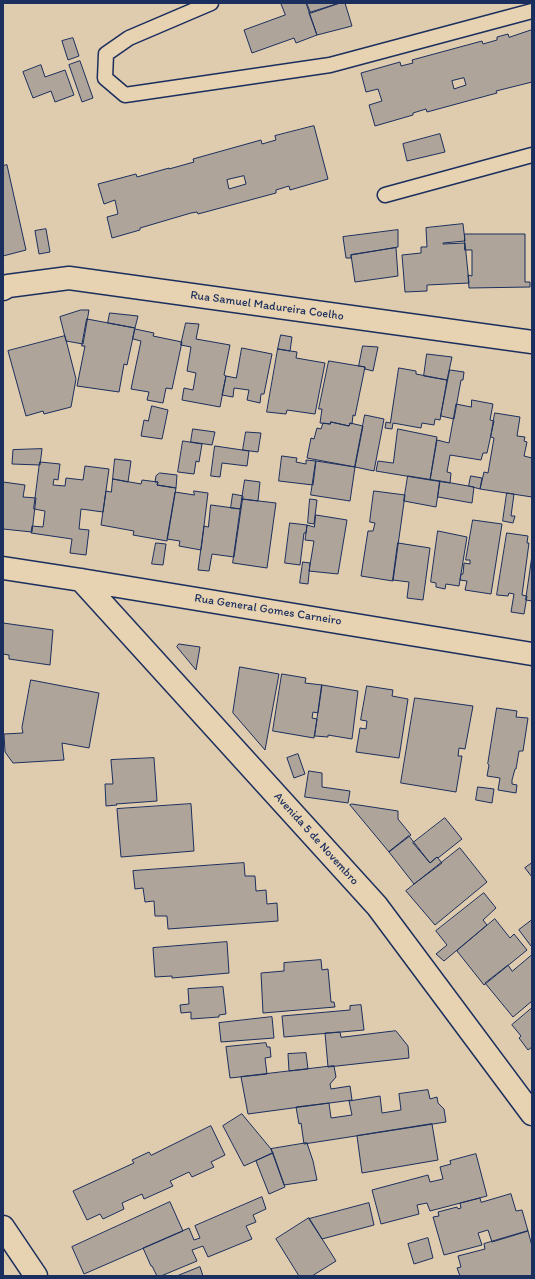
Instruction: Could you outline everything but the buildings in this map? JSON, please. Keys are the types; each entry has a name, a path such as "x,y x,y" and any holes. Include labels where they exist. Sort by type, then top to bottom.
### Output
{"street":[{"name":"Rua Samuel Madureira Coelho","path":"3,288 8,286 69,278 532,342"},
{"name":"Rua General Gomes Carneiro","path":"3,568 532,654"},
{"name":"Avenida 5 de Novembro","path":"81,580 377,906 532,1114"},
{"path":"3,1227 36,1276"}],"lane":[{"path":"211,3 129,38 106,54 105,78 125,95 330,65 532,11"},
{"path":"385,194 532,156"}]}
